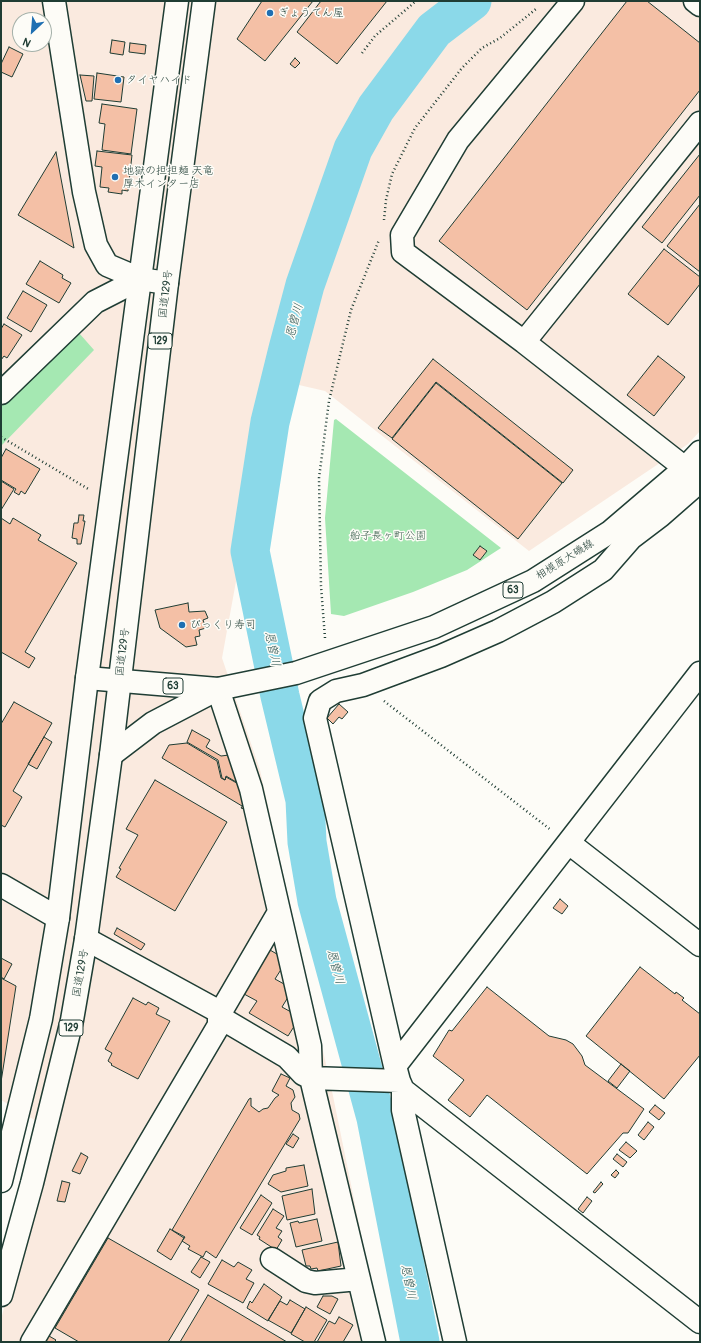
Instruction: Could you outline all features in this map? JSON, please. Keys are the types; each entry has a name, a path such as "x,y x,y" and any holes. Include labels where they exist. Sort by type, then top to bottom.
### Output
{"main road":[{"path":"54,1 84,192 96,245 107,265 140,279 167,283"},
{"name":"129","path":"1,1181 41,1018 58,918 87,678 177,1"},
{"name":"国道129号","path":"1,1295 32,1183 72,1020 86,939 111,755 167,283 204,1"},
{"path":"455,1342 315,718 320,701 336,691 363,685 441,656 498,632 552,602 603,570 631,538 695,474 524,342 403,252 402,235 458,140 573,1"},
{"path":"695,1 700,5"},
{"path":"524,342 700,123"},
{"path":"1,393 95,302 140,279"},
{"name":"相模原大磯線","path":"222,689 296,673 434,627 533,580 610,532 695,474 700,452"},
{"path":"397,1079 569,843 571,837 700,673"},
{"name":"63","path":"87,678 119,682 222,689"},
{"path":"111,755 153,723 222,689 251,789 310,1046 315,1078 374,1342"},
{"path":"569,843 700,945"},
{"path":"1,885 58,918"},
{"path":"32,1342 219,1025 219,1015 279,912"},
{"path":"86,939 216,1010 226,1021 287,1057 303,1074 315,1078 397,1079 700,1322"},
{"path":"272,1259 306,1280 315,1283 359,1279"}],"path":[{"path":"362,53 375,36 416,1"},
{"path":"384,222 386,200 392,174 415,128 462,68 482,48 500,38 540,6"},
{"path":"325,638 321,586 319,478 329,401 351,310 380,237"},
{"path":"1,437 111,502"},
{"path":"363,685 569,843"}],"shaded area":[{"path":"1,1 700,1 700,431 688,444 529,551 325,391 273,379 222,658 260,770 332,1091 383,1342 1,1342 1,1319 53,1131 1,1100"}],"green space":[{"path":"79,333 94,350 1,446 1,402"},
{"name":"船子長ヶ町公園","path":"336,419 501,548 467,570 413,592 344,616 331,614 325,518 334,420"}],"building":[{"path":"262,1 313,1 265,61 237,39"},
{"path":"321,1 387,1 337,64 297,32"},
{"path":"627,1 647,1 700,43 700,90 527,310 439,241"},
{"path":"112,40 125,42 123,55 110,53"},
{"path":"130,43 146,45 145,54 129,52"},
{"path":"9,47 12,48 12,52 19,52 23,54 12,77 1,72 1,64"},
{"path":"295,58 300,63 295,68 290,64"},
{"path":"97,73 124,77 121,102 94,99"},
{"path":"80,75 94,76 92,101 86,101"},
{"path":"102,104 137,109 131,154 102,150 105,124 99,123"},
{"name":"地獄の担担麺 天竜 厚木インター店","path":"97,151 132,155 128,191 122,190 122,194 108,192 109,188 100,187 102,167 95,166"},
{"path":"56,152 74,248 18,215"},
{"path":"700,154 700,195 662,243 642,227"},
{"path":"700,204 700,272 667,246"},
{"path":"664,249 700,277 700,284 668,325 628,294"},
{"path":"40,261 63,275 62,278 71,283 59,303 26,284"},
{"path":"23,291 47,305 31,332 7,318"},
{"path":"4,324 22,335 7,358 4,356 1,360 1,329"},
{"path":"658,356 685,377 654,416 627,395"},
{"path":"433,359 573,470 563,483 436,382 392,438 378,428"},
{"path":"436,383 562,483 518,539 392,439"},
{"path":"6,449 40,469 25,494 21,491 19,495 14,492 16,489 1,480 1,458"},
{"path":"1,481 14,489 1,510"},
{"path":"79,515 84,515 83,521 85,521 81,544 77,544 77,539 72,538 74,523 78,523"},
{"path":"1,518 10,524 13,518 41,535 38,540 77,563 25,652 35,658 29,668 1,652"},
{"path":"480,546 487,551 480,560 473,555"},
{"path":"188,603 189,612 205,611 208,618 203,620 206,628 199,630 200,636 195,637 197,645 186,647 160,628 155,610"},
{"path":"14,702 52,723 13,791 22,797 5,827 1,825 1,724"},
{"path":"339,704 348,712 342,719 339,717 333,724 327,718"},
{"path":"192,730 210,740 206,747 221,756 237,754 254,812 241,808 246,801 243,786 226,776 225,780 222,778 218,760 187,742"},
{"path":"44,737 52,742 37,769 28,764"},
{"path":"187,743 217,761 221,778 225,780 226,777 242,786 245,801 242,806 162,758 169,745"},
{"path":"155,780 227,822 175,911 116,877 121,869 119,868 138,835 126,829"},
{"path":"560,899 568,906 562,914 553,908"},
{"path":"117,928 145,944 141,950 114,934"},
{"path":"270,950 287,960 275,979 293,989 282,1007 300,1017 288,1036 249,1013 257,1001 244,994"},
{"path":"1,958 12,964 4,979 1,977"},
{"path":"640,967 675,994 676,992 684,998 682,1000 700,1014 700,1055 664,1099 586,1036"},
{"path":"1,978 16,986 1,1082"},
{"path":"487,987 549,1036 566,1040 573,1044 582,1056 585,1065 644,1109 628,1133 623,1133 587,1174 487,1095 470,1117 448,1100 464,1080 433,1056 449,1030 452,1031"},
{"path":"133,998 146,1005 148,1002 159,1008 156,1014 170,1021 138,1079 111,1065 112,1064 108,1061 112,1053 105,1049"},
{"path":"621,1064 630,1071 617,1088 608,1081"},
{"path":"281,1074 290,1078 286,1086 293,1090 295,1097 291,1103 292,1110 299,1114 300,1119 216,1258 206,1251 203,1257 188,1249 190,1246 182,1241 185,1237 172,1230 249,1099 251,1098 251,1106 259,1112 268,1108 279,1095 272,1091"},
{"path":"655,1105 665,1113 659,1120 649,1112"},
{"path":"648,1122 654,1127 644,1140 638,1135"},
{"path":"293,1134 299,1138 293,1148 286,1144"},
{"path":"626,1142 637,1151 630,1158 619,1150"},
{"path":"81,1153 88,1157 80,1174 72,1171"},
{"path":"617,1154 627,1162 623,1167 613,1159"},
{"path":"304,1165 308,1186 281,1192 268,1184 273,1175 286,1171 286,1168"},
{"path":"616,1170 619,1173 615,1178 611,1175"},
{"path":"62,1181 70,1183 65,1202 57,1201"},
{"path":"601,1182 603,1184 595,1193 593,1192"},
{"path":"312,1189 315,1214 287,1220 282,1196"},
{"path":"261,1195 272,1203 252,1235 240,1228"},
{"path":"587,1197 592,1201 583,1213 578,1209"},
{"path":"273,1209 284,1216 276,1228 282,1231 278,1237 282,1240 276,1250 259,1239 260,1237 257,1235"},
{"path":"317,1219 322,1241 296,1247 290,1223 298,1221 299,1223"},
{"path":"170,1229 184,1238 171,1260 157,1251"},
{"path":"108,1238 199,1290 168,1342 79,1342 55,1328"},
{"path":"338,1242 341,1266 318,1271 317,1268 311,1269 310,1266 306,1266 302,1250"},
{"path":"201,1257 210,1262 200,1278 191,1272"},
{"path":"222,1260 234,1267 238,1262 252,1270 246,1279 254,1283 243,1303 208,1284"},
{"path":"264,1284 282,1297 268,1321 247,1308 250,1301 252,1303"},
{"path":"208,1295 287,1342 180,1342"},
{"path":"323,1296 332,1296 338,1299 330,1314 317,1307"},
{"path":"290,1300 305,1309 291,1333 268,1320 280,1301 287,1305"},
{"path":"306,1307 327,1320 314,1342 305,1342 291,1334"},
{"path":"339,1317 353,1325 343,1342 317,1342 329,1321 335,1324"},
{"path":"49,1336 56,1340 54,1342 45,1342"}],"waterway":[{"name":"恩曽川","path":"420,1342 376,1118 317,901 307,842 305,800 280,696 250,551 270,422 288,349 305,285 353,149 376,108 434,30 472,1"}],"place":[{"name":"ぎょうてん屋","path":"270,13"},
{"name":"タイヤハイド","path":"118,80"},
{"name":"地獄の担担麺 天竜 厚木インター店","path":"115,177"},
{"name":"びっくり寿司","path":"182,625"}]}
